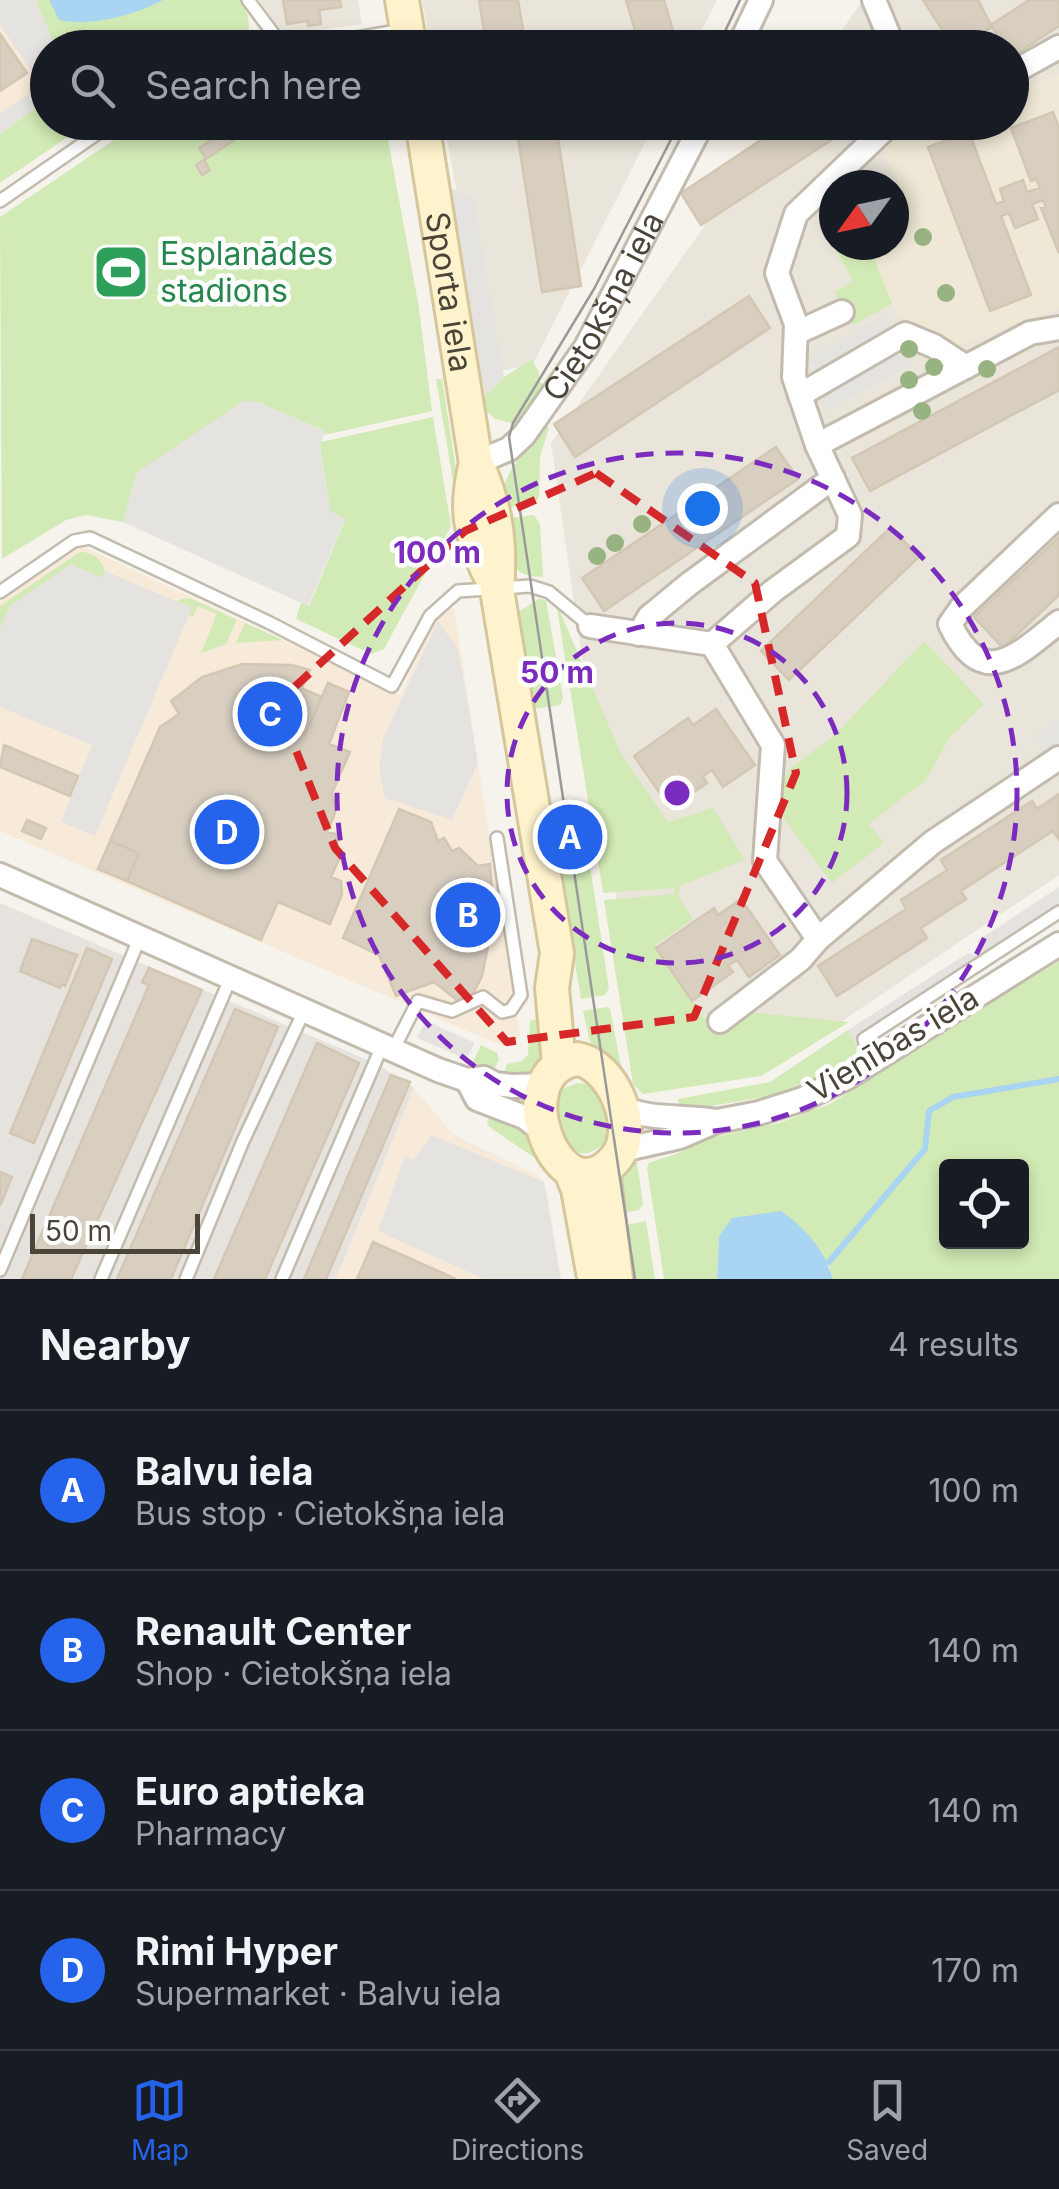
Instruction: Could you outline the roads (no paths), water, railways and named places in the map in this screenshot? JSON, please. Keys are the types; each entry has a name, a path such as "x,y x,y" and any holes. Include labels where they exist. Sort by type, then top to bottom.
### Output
{"street":[{"path":"747,30 761,0"},
{"path":"874,0 886,30"},
{"path":"1029,64 1059,48"},
{"name":"Sporta iela","path":"425,140 476,462"},
{"name":"Cietokšņa iela","path":"476,462 496,457 524,435 586,347 693,140"},
{"path":"590,626 712,644 772,591 848,536 850,515 817,445 794,377 796,333 777,273 796,214 873,140"},
{"path":"796,333 842,312"},
{"path":"817,445 1030,333 1059,328"},
{"path":"800,394 905,334 934,346 966,368"},
{"path":"476,462 468,494 471,519 479,552 497,590 556,952 552,988 564,1070 540,1107 544,1131 554,1154 599,1165"},
{"path":"639,634 649,617 689,584 833,478"},
{"path":"1059,515 962,607 950,624 960,647 981,662 1011,661 1059,622"},
{"path":"712,644 773,745 764,860 818,938"},
{"path":"720,1021 801,959 818,938 933,842 1059,758"},
{"path":"0,875 387,1049 468,1080 484,1078 512,1086 564,1070 606,1077 620,1106 582,1208 594,1279"},
{"name":"Vienības iela","path":"599,1165 717,1121 759,1114 803,1099 870,1062 1059,944"},
{"path":"468,1080 477,1099 524,1117 544,1131"},
{"name":"Vienības iela","path":"620,1106 638,1114 717,1121"},
{"path":"599,1165 616,1279"}],"lane":[{"path":"248,0 270,30"},
{"path":"0,201 88,140"},
{"path":"0,592 74,541 90,538 392,686 430,616 458,591 530,586 549,592 590,626"},
{"path":"282,1279 387,1049 418,1000 452,1011 483,997 502,1012 511,1010 522,995 497,838"},
{"path":"870,1062 864,1040 1059,912"},
{"path":"0,1270 6,1238 140,936"},
{"path":"979,964 992,986"},
{"path":"101,1279 232,977"},
{"path":"186,1279 243,1142 305,1009"}],"water":[{"path":"49,0 163,0 126,15 72,22 59,20"},
{"path":"781,1211 813,1240 833,1279 717,1279 719,1236 732,1218"}],"waterway":[{"path":"829,1262 925,1149 929,1111 953,1097 1059,1079"}],"tram line":[{"path":"726,30 740,0"},
{"path":"635,1279 509,437 513,423 594,289 671,140"}],"place":[{"name":"Esplanādes stadions","path":"121,272"},
{"name":"Euro aptieka","path":"270,714"},
{"name":"Rimi Hyper","path":"227,832"},
{"name":"Balvu iela","path":"570,837"},
{"name":"Renault Center","path":"468,915"}]}
